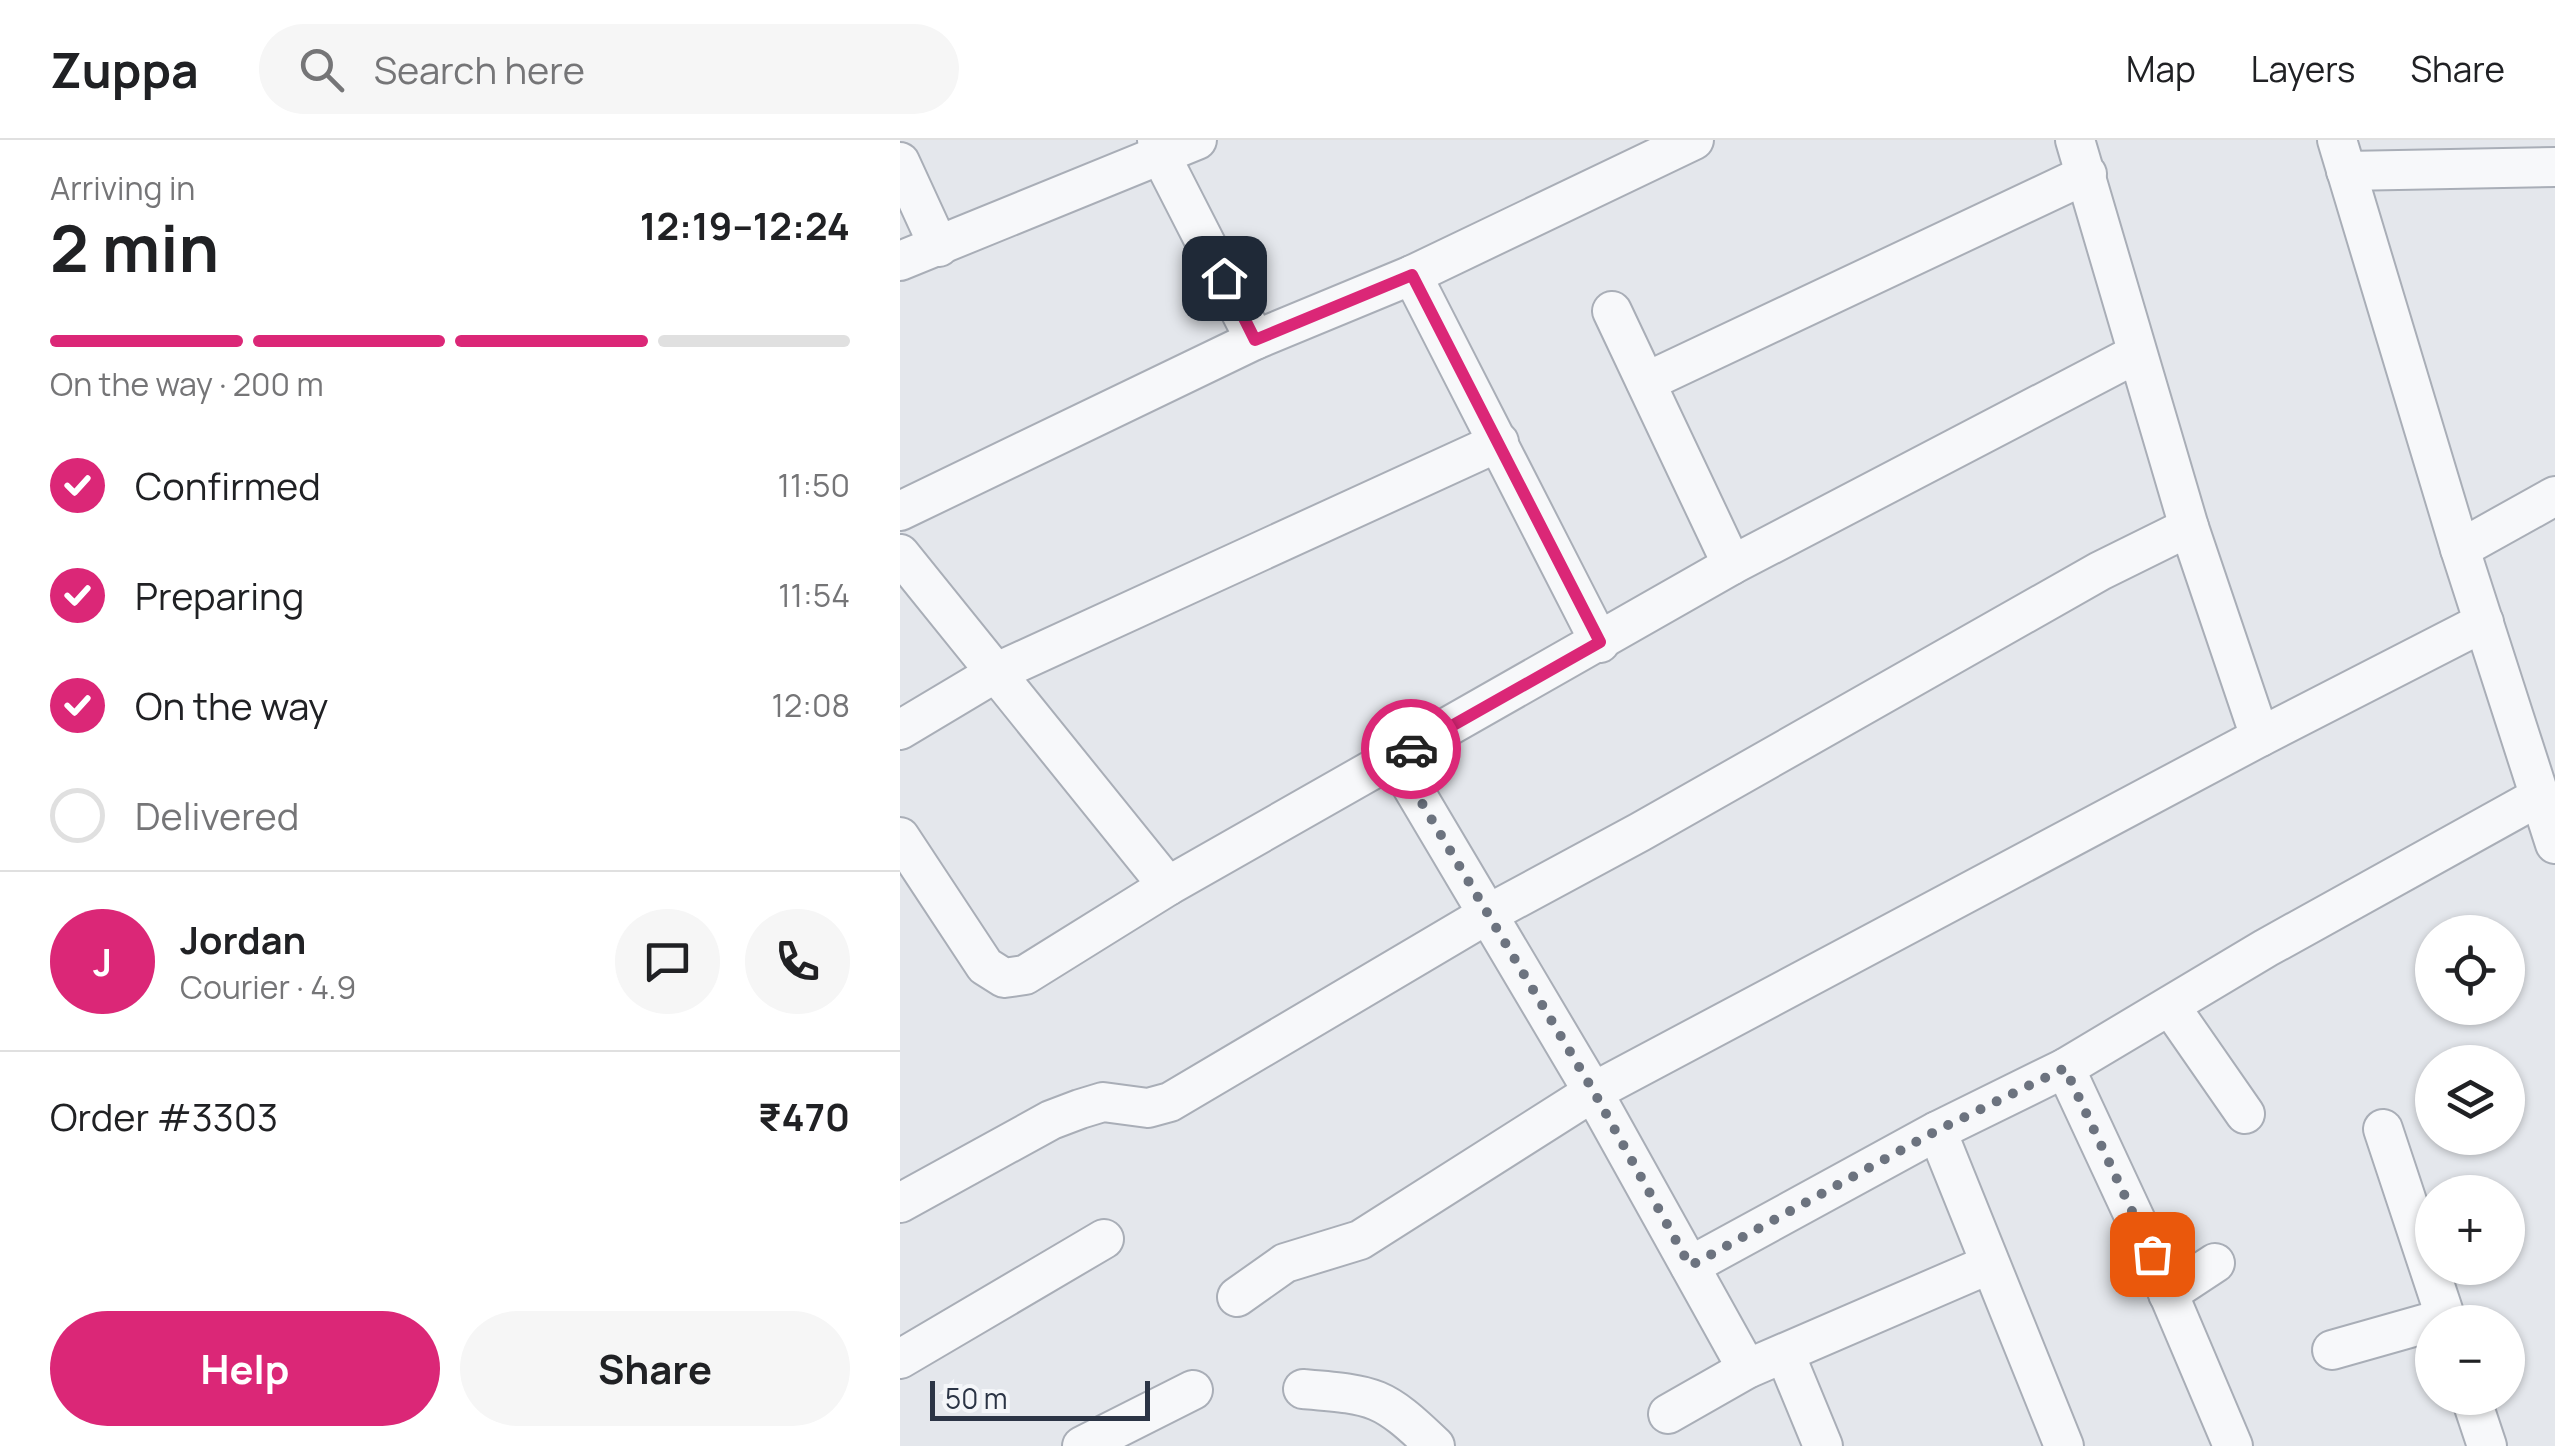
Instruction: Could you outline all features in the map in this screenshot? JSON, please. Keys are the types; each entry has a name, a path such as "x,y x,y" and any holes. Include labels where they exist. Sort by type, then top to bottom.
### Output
{"street":[{"path":"900,261 1159,148 1197,140"},
{"path":"900,511 1255,340 1412,275 1694,140"},
{"path":"1159,148 1255,340"},
{"path":"2555,168 2342,156 2460,549 2555,844"},
{"path":"1646,382 2081,157 2189,528 2260,736"},
{"path":"900,162 938,247"},
{"path":"1412,275 1600,642"},
{"path":"1612,311 1732,565"},
{"path":"900,836 985,966 1004,978 1025,975 1168,886 1732,565 2136,354"},
{"path":"900,730 997,672 1499,442"},
{"path":"2460,549 2555,496"},
{"path":"901,1201 1080,1108 1103,1102 1148,1108 1170,1102 1488,914 2100,571 2189,528"},
{"path":"900,554 1168,886"},
{"path":"1237,1297 1285,1263 1360,1240 1594,1092 2260,736 2484,622"},
{"path":"1395,758 1594,1092 1747,1368"},
{"path":"1690,1266 1936,1131 2065,1068 2266,948 2540,796"},
{"path":"2170,1006 2245,1114"},
{"path":"2065,1068 2233,1446"},
{"path":"2382,1129 2441,1305"},
{"path":"1936,1131 2064,1446"},
{"path":"900,1359 1104,1238"},
{"path":"2168,1294 2216,1263"},
{"path":"1668,1414 1747,1368 1990,1264"},
{"path":"2332,1350 2415,1328"},
{"path":"1785,1354 1823,1446"},
{"path":"1303,1388 1377,1399 1397,1409 1436,1446"},
{"path":"1082,1446 1193,1390"},
{"path":"2476,1415 2486,1446"}],"way so far":[{"path":"1411,749 1395,758 1594,1092 1690,1266 1936,1131 2065,1068 2152,1254"}],"route":[{"path":"1224,278 1255,340 1412,275 1600,642 1411,749"}]}
